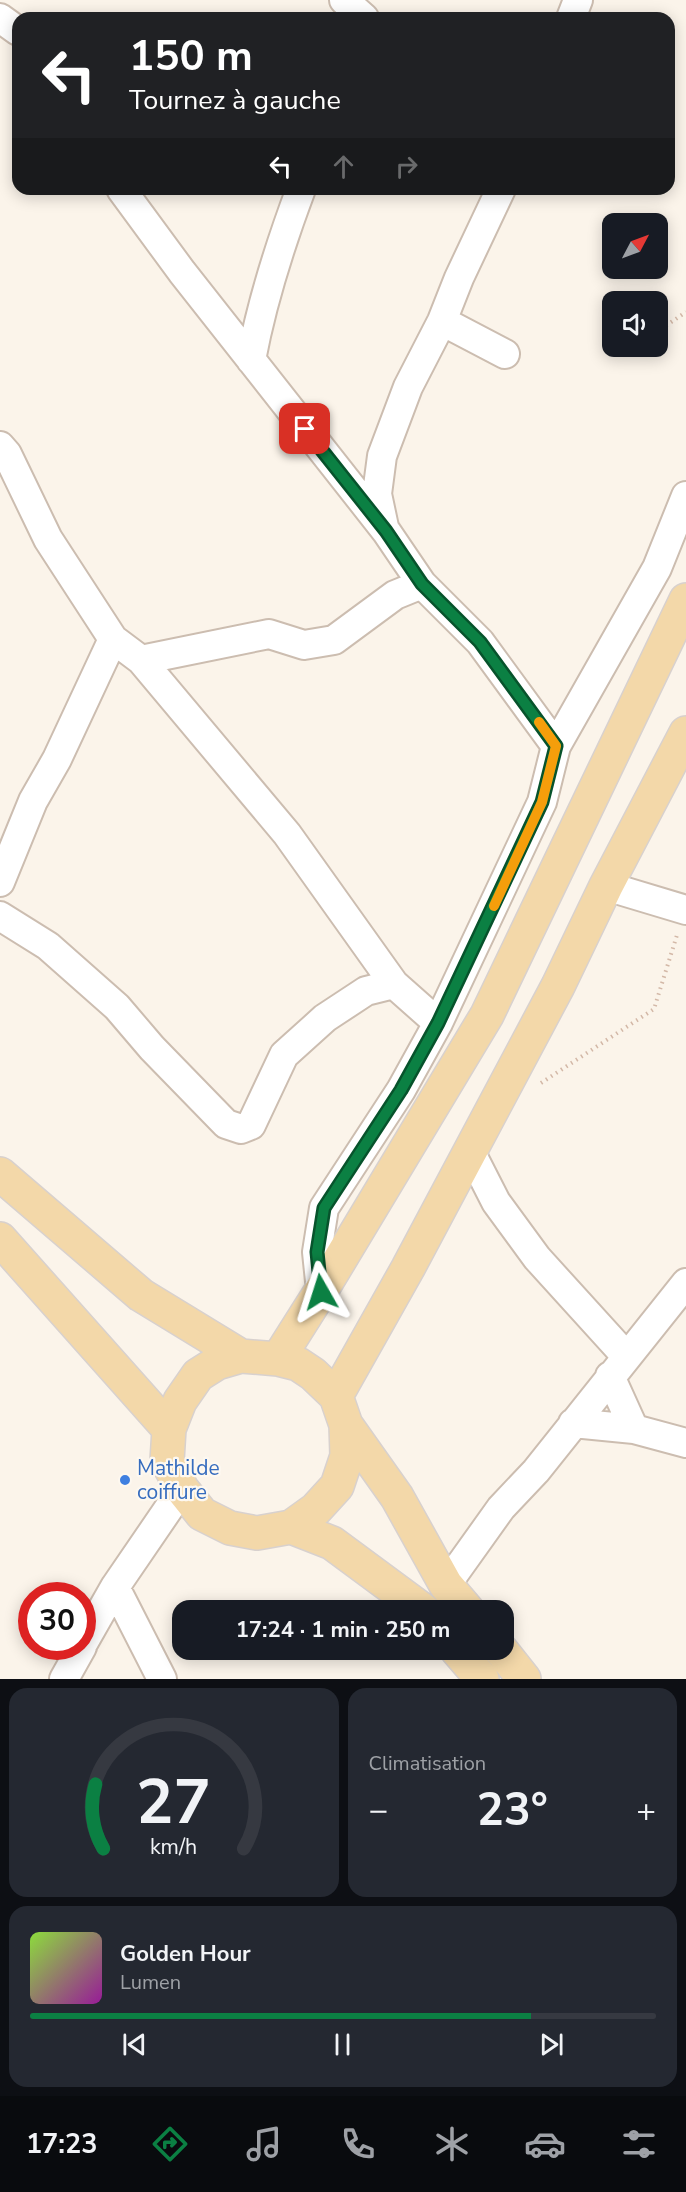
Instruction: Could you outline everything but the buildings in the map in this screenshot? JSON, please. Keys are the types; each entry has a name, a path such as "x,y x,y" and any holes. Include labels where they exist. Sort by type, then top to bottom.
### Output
{"main road":[{"path":"278,1359 321,1292 487,1015 686,600"},
{"path":"459,1600 446,1585 397,1497 341,1411 313,1374 298,1364 278,1359 241,1356 216,1363 198,1375 180,1401 169,1429 167,1461 182,1489 202,1514 230,1528 257,1533 291,1527 316,1509 337,1486 347,1456 341,1411 470,1151 558,986 606,886 686,733"},
{"path":"0,1174 141,1295 241,1356"},
{"path":"0,1239 169,1429"},
{"path":"291,1527 332,1543 409,1600"},
{"path":"466,1660 482,1679"},
{"path":"509,1660 524,1679"}],"street":[{"path":"344,0 358,12"},
{"path":"125,195 182,272 386,531 422,584 480,642 556,746"},
{"path":"251,360 258,324 280,244 299,195"},
{"path":"386,531 377,494 382,456 408,387 442,321 463,268 498,195"},
{"path":"442,321 505,354"},
{"path":"0,446 7,454 48,539 113,639 141,660 287,834 394,984 438,1023"},
{"path":"321,1292 317,1252 324,1208 401,1090 438,1023 542,802 556,746 657,568 686,496"},
{"path":"141,660 269,634 304,645 334,640 395,595 422,584"},
{"path":"0,882 33,801 57,759 113,639"},
{"path":"606,886 686,910"},
{"path":"0,916 48,946 117,1007 152,1048 226,1124 241,1129 251,1125 284,1055 325,1018 366,991 394,984"},
{"path":"470,1151 496,1202 618,1366 634,1429"},
{"path":"446,1585 501,1508 536,1471 686,1283"},
{"path":"573,1423 634,1429 686,1443"},
{"path":"96,1621 115,1587 182,1489"},
{"path":"115,1587 162,1679"},
{"path":"64,1679 74,1660"}],"path":[{"path":"668,324 686,312"},
{"path":"537,1086 654,1008 686,910"}],"slow traffic":[{"path":"494,906 542,802 556,746 539,722"}],"place":[{"name":"Mathilde coiffure","path":"125,1480"}],"route":[{"path":"305,429 386,531 422,584 480,642 556,746 542,802 438,1023 401,1090 324,1208 317,1252 321,1292"}]}
